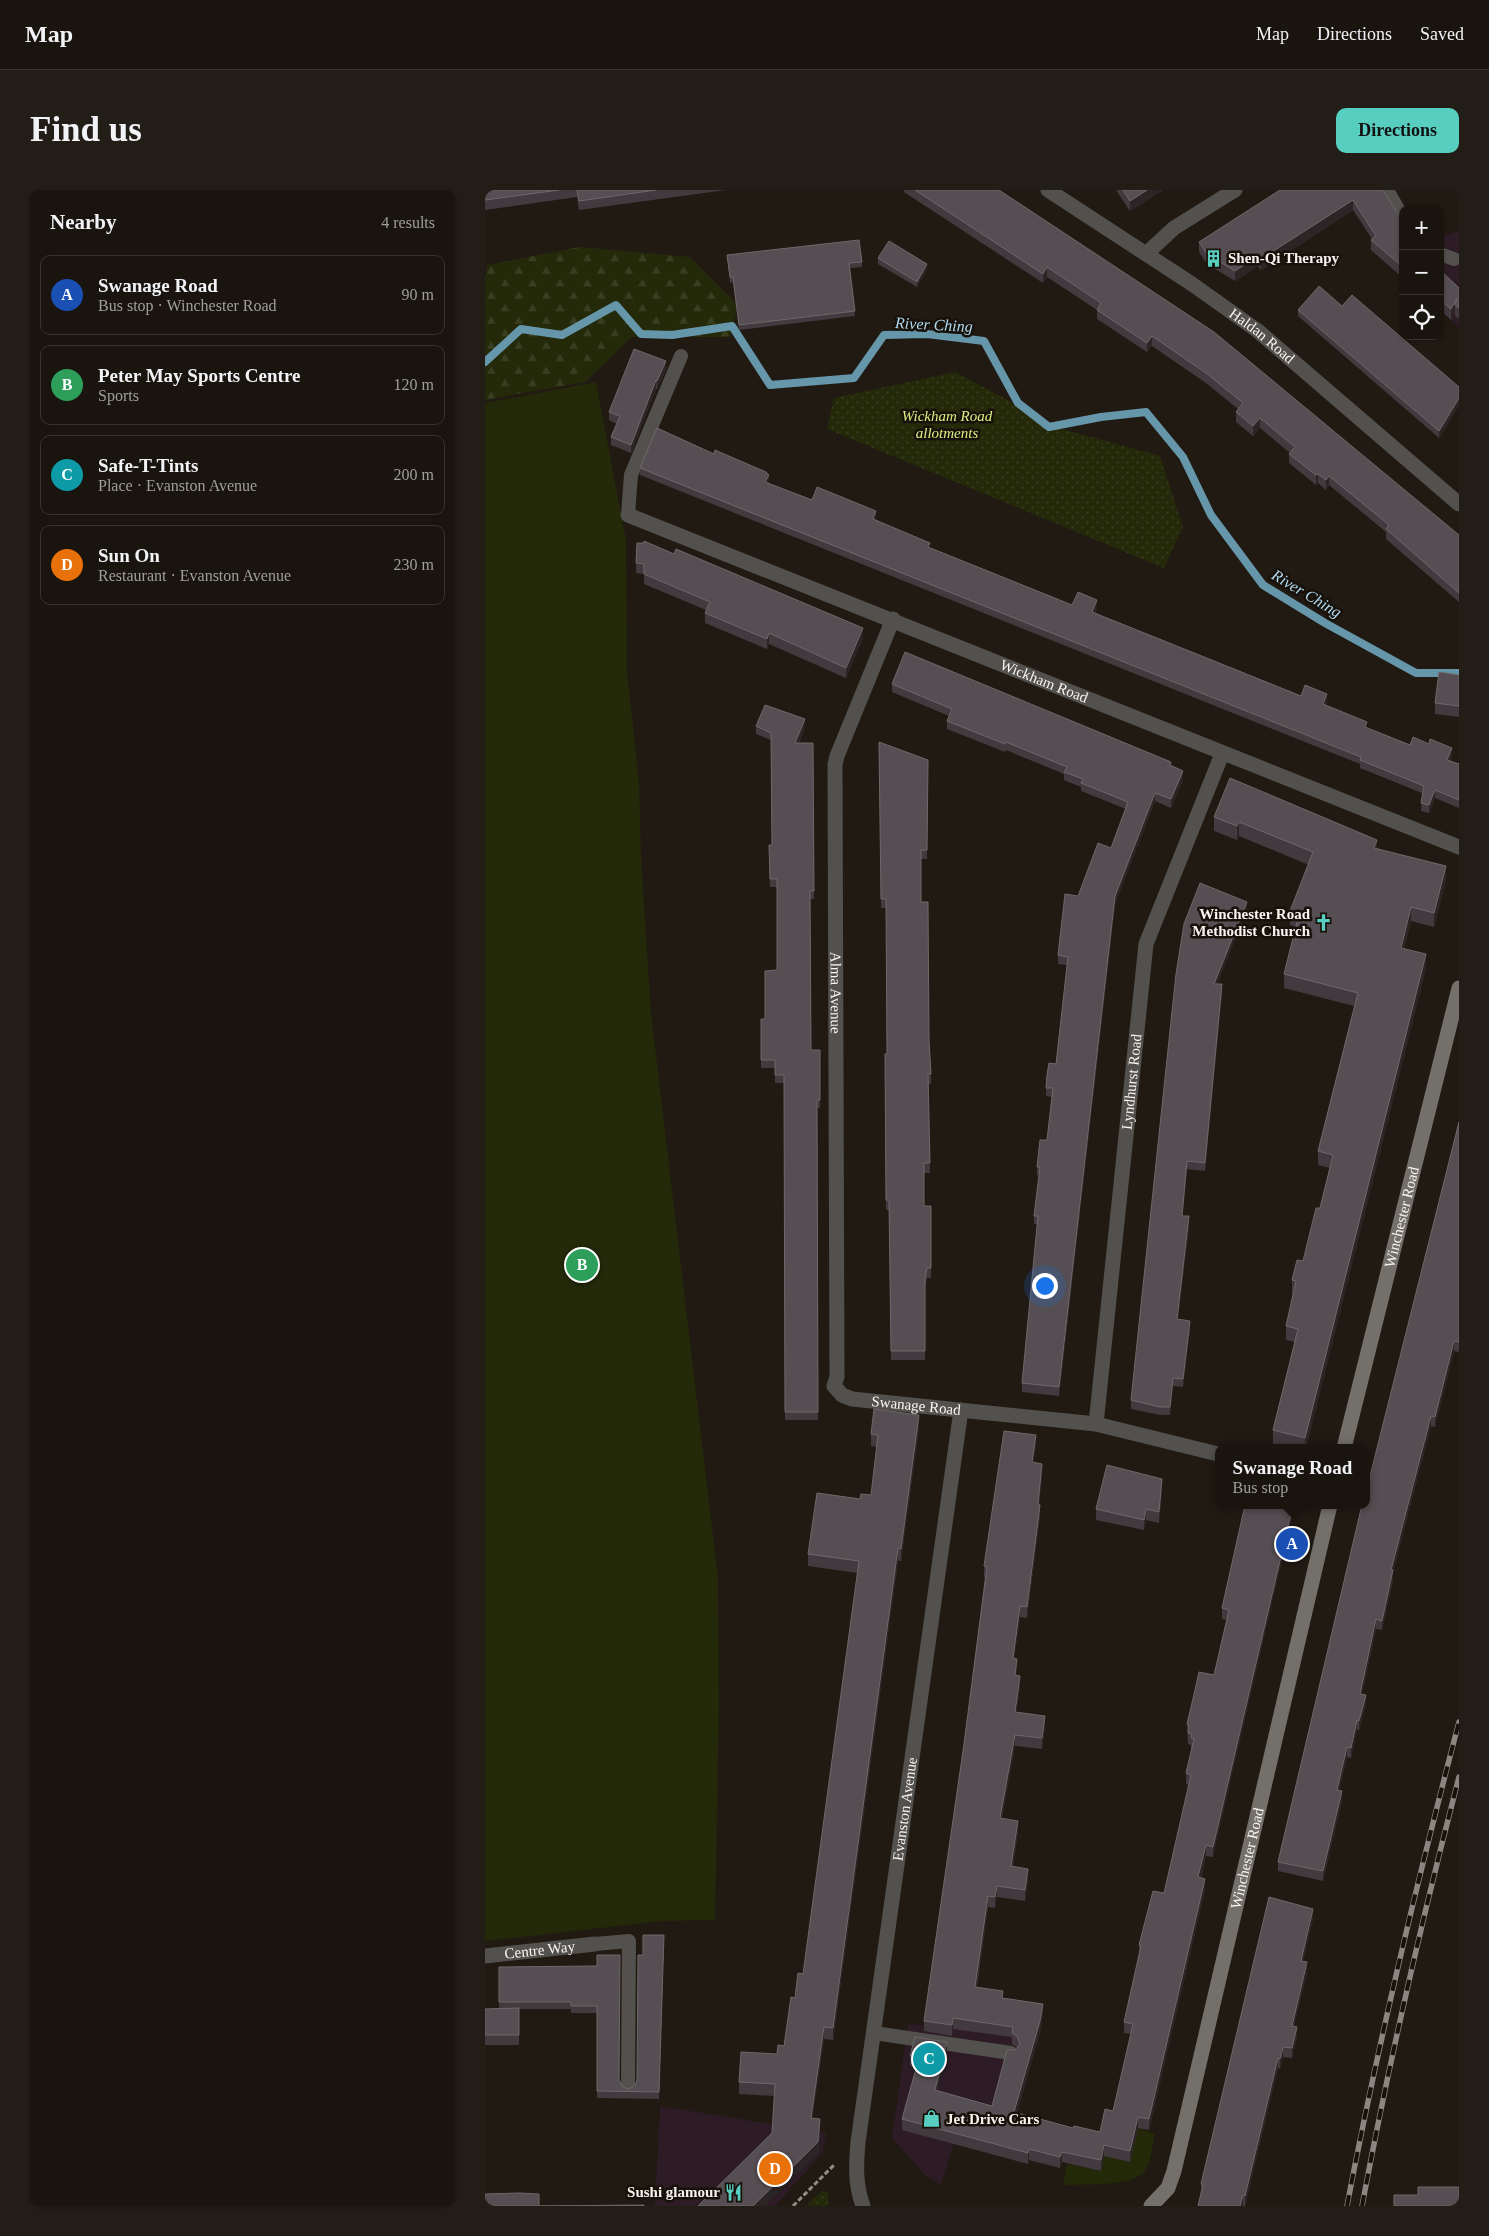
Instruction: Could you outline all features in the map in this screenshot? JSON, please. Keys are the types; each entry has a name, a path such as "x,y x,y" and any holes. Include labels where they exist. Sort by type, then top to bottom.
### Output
{"main road":[{"name":"Winchester Road","path":"1345,1444 1459,988"},
{"name":"Winchester Road","path":"1151,2206 1168,2188 1174,2171 1329,1509"}],"street":[{"name":"Haldan Road","path":"1048,190 1258,331 1459,504"},
{"path":"1146,254 1174,228 1235,190"},
{"name":"Wickham Road","path":"628,515 893,619 1222,754 1459,848"},
{"name":"Alma Avenue","path":"837,1377 835,765 893,619"},
{"name":"Lyndhurst Road","path":"1096,1424 1146,944 1222,754"},
{"name":"Swanage Road","path":"837,1377 834,1386 843,1395 853,1399 1096,1424 1215,1453"},
{"name":"Evanston Avenue","path":"863,2206 855,2170 858,2142 961,1410"},
{"name":"Centre Way","path":"485,1956 595,1944"}],"lane":[{"path":"1387,190 1399,211"},
{"path":"1444,255 1454,259"},
{"path":"628,515 631,475 681,356"},
{"path":"595,1944 629,1941 628,2088"},
{"path":"874,2034 1011,2053"}],"path":[{"path":"793,2206 858,2142"}],"shaded area":[{"path":"1459,231 1459,327 1444,314 1444,236"},
{"path":"908,2024 1039,2038 1014,2111 967,2098 941,2185 924,2174 892,2138"},
{"path":"660,2106 826,2133 823,2152 775,2206 655,2206"}],"green space":[{"path":"579,247 690,257 738,305 730,337 632,337 585,382 485,400 485,279 487,265"},
{"name":"Wickham Road allotments","path":"955,372 1062,429 1160,456 1183,527 1164,568 827,429 834,398"},
{"path":"596,382 626,540 627,671 639,782 641,857 651,1013 718,1578 719,1707 715,1920 662,1921 485,1941 485,403"},
{"path":"1138,2128 1155,2134 1148,2164 1144,2172 1138,2177 1118,2182 1063,2185 1067,2164 1101,2171 1104,2156 1130,2162"},
{"path":"824,2190 828,2194 828,2206 808,2206 808,2203"}],"building":[{"path":"485,190 559,190 485,200"},
{"path":"577,190 656,190 579,201"},
{"path":"915,190 999,190 1214,332 1459,535 1459,593 1386,529 1389,525 1329,476 1326,480 1318,474 1316,475 1289,454 1295,447 1260,418 1253,426 1236,412 1243,403 1206,373 1152,336 1147,343 1097,310 1101,303 1047,267 1043,274"},
{"path":"1123,190 1147,190 1130,201"},
{"path":"1280,190 1383,190 1399,216 1399,264 1371,240 1376,236 1353,200 1261,259 1258,256 1235,271 1207,254 1199,242"},
{"path":"859,240 862,262 849,263 855,311 739,325 733,277 730,277 727,255"},
{"path":"889,241 927,264 917,282 878,258"},
{"path":"1444,274 1459,288 1459,308 1455,305 1457,298 1451,309 1444,303"},
{"path":"1319,286 1342,306 1352,295 1399,335 1399,340 1404,340 1459,387 1459,398 1439,431 1298,310"},
{"path":"634,349 666,361 656,380 631,445 611,437 620,416 609,412"},
{"path":"657,428 714,454 715,450 766,472 769,475 765,482 812,500 817,487 876,511 873,519 930,543 928,547 1072,605 1078,592 1097,600 1092,612 1301,696 1305,685 1327,694 1323,704 1367,722 1365,727 1410,745 1413,737 1429,744 1430,739 1452,748 1447,760 1459,764 1459,800 1435,790 1429,805 1421,803 1424,786 1360,760 1361,757 640,468"},
{"path":"644,541 674,554 676,549 863,628 846,668 769,633 767,639 705,613 710,602 644,574 644,564 636,563 637,543 644,543"},
{"path":"905,652 1171,762 1170,765 1183,771 1171,799 1155,793 1115,896 1059,1387 1022,1383 1038,1216 1034,1216 1040,1167 1037,1167 1040,1140 1047,1140 1053,1088 1046,1088 1047,1075 1049,1063 1056,1064 1068,957 1058,955 1065,894 1078,896 1098,843 1111,848 1128,802 1081,783 1083,779 1064,772 1067,767 1006,742 1005,744 947,721 952,709 892,684"},
{"path":"1439,672 1459,675 1459,706 1435,703"},
{"path":"765,705 805,719 795,743 813,743 814,891 810,891 811,1050 820,1050 820,1100 817,1100 818,1412 785,1412 784,1075 775,1075 775,1060 761,1060 761,1019 765,1019 765,971 777,970 777,879 770,879 769,845 772,845 771,733 756,726"},
{"path":"879,742 928,760 927,850 921,850 921,902 928,902 931,1074 928,1074 930,1163 924,1163 924,1206 931,1206 931,1268 927,1268 925,1278 925,1351 891,1351 889,1200 886,1200 886,899 881,899"},
{"path":"1230,778 1377,840 1374,848 1446,866 1434,913 1411,907 1401,948 1426,954 1305,1438 1273,1430 1298,1329 1286,1326 1296,1281 1292,1280 1297,1260 1303,1261 1316,1208 1320,1208 1333,1155 1318,1151 1358,993 1284,974 1299,914 1290,911 1313,852 1239,822 1237,826 1214,817"},
{"path":"1200,883 1247,902 1214,984 1222,984 1205,1163 1187,1161 1182,1216 1189,1216 1177,1319 1190,1321 1183,1379 1173,1378 1170,1407 1160,1407 1131,1400 1176,974 1184,924"},
{"path":"1459,1122 1459,1342 1454,1341 1435,1417 1431,1416 1391,1570 1393,1570 1382,1621 1376,1619 1360,1694 1366,1695 1359,1721 1357,1720 1351,1748 1347,1747 1337,1790 1342,1791 1323,1871 1278,1862 1361,1509 1370,1509 1370,1476"},
{"path":"874,1409 919,1415 901,1549 898,1548 833,2028 824,2027 811,2118 820,2119 818,2142 753,2206 698,2206 772,2133 775,2084 739,2082 741,2052 777,2054 778,2045 784,2046 791,1997 795,1998 798,1973 803,1974 859,1561 808,1554 817,1493 860,1499 861,1494 871,1495 878,1435 871,1434"},
{"path":"1004,1431 1036,1435 1032,1462 1042,1464 1038,1504 1040,1505 1027,1607 1020,1606 1013,1658 1017,1659 1015,1675 1020,1676 1015,1712 1045,1716 1042,1738 1015,1735 1000,1818 1018,1821 1011,1866 1028,1869 1025,1890 997,1886 995,1897 988,1896 975,1987 1003,1991 1002,1998 1043,2004 1040,2021 1014,2112 1073,2128 1074,2126 1100,2132 1105,2109 1113,2111 1133,2024 1124,2022 1141,1946 1139,1945 1153,1891 1164,1893 1191,1775 1186,1773 1194,1739 1191,1738 1192,1734 1188,1733 1189,1725 1187,1724 1199,1672 1214,1675 1229,1610 1222,1608 1244,1509 1292,1509 1213,1847 1206,1845 1198,1877 1205,1879 1149,2119 1138,2117 1130,2151 1104,2145 1101,2160 1062,2152 1060,2157 1029,2149 1028,2153 902,2119 919,2058 910,2056 915,2037 947,2042 935,2090 992,2106 1007,2050 1015,2050 1020,2044 1017,2036 1012,2033 1013,2027 953,2018 952,2025 924,2021 964,1744 987,1567 984,1566"},
{"path":"1107,1465 1162,1479 1159,1512 1146,1509 1144,1520 1096,1509"},
{"path":"1269,1897 1313,1909 1301,1961 1307,1962 1292,2026 1297,2027 1292,2048 1283,2047 1280,2059 1278,2058 1245,2196 1243,2195 1240,2206 1198,2206 1203,2185 1201,2184"},
{"path":"643,1935 664,1935 659,2092 597,2091 597,2006 571,2006 571,2002 499,2002 499,1967 597,1966 597,1955 620,1955 619,2080 623,2087 628,2089 635,2085 637,2080 638,1955 643,1955"},
{"path":"519,2008 519,2035 485,2035 485,2009"},
{"path":"1418,2187 1459,2187 1459,2206 1394,2206 1394,2195 1418,2195"},
{"path":"485,2194 539,2194 539,2206 485,2206"},
{"path":"644,2205 644,2206 539,2206"}],"waterway":[{"name":"River Ching","path":"485,362 521,329 562,335 616,305 641,334 672,335 732,326 770,385 854,378 884,335 927,334 984,341 1018,403 1049,427 1101,417 1146,412 1183,457 1211,515 1263,585 1325,623 1416,673 1459,673"}],"railway":[{"path":"1347,2206 1399,1963 1459,1722"},
{"path":"1362,2206 1383,2098 1407,1991 1459,1777"}],"place":[{"name":"Shen-Qi Therapy","path":"1214,258"},
{"name":"Winchester Road Methodist Church","path":"1324,923"},
{"name":"Peter May Sports Centre","path":"582,1265"},
{"name":"Swanage Road","path":"1292,1544"},
{"name":"Safe-T-Tints","path":"929,2059"},
{"name":"Jet Drive Cars","path":"932,2119"},
{"name":"Sun On","path":"775,2169"},
{"name":"Sushi glamour","path":"734,2192"}]}
